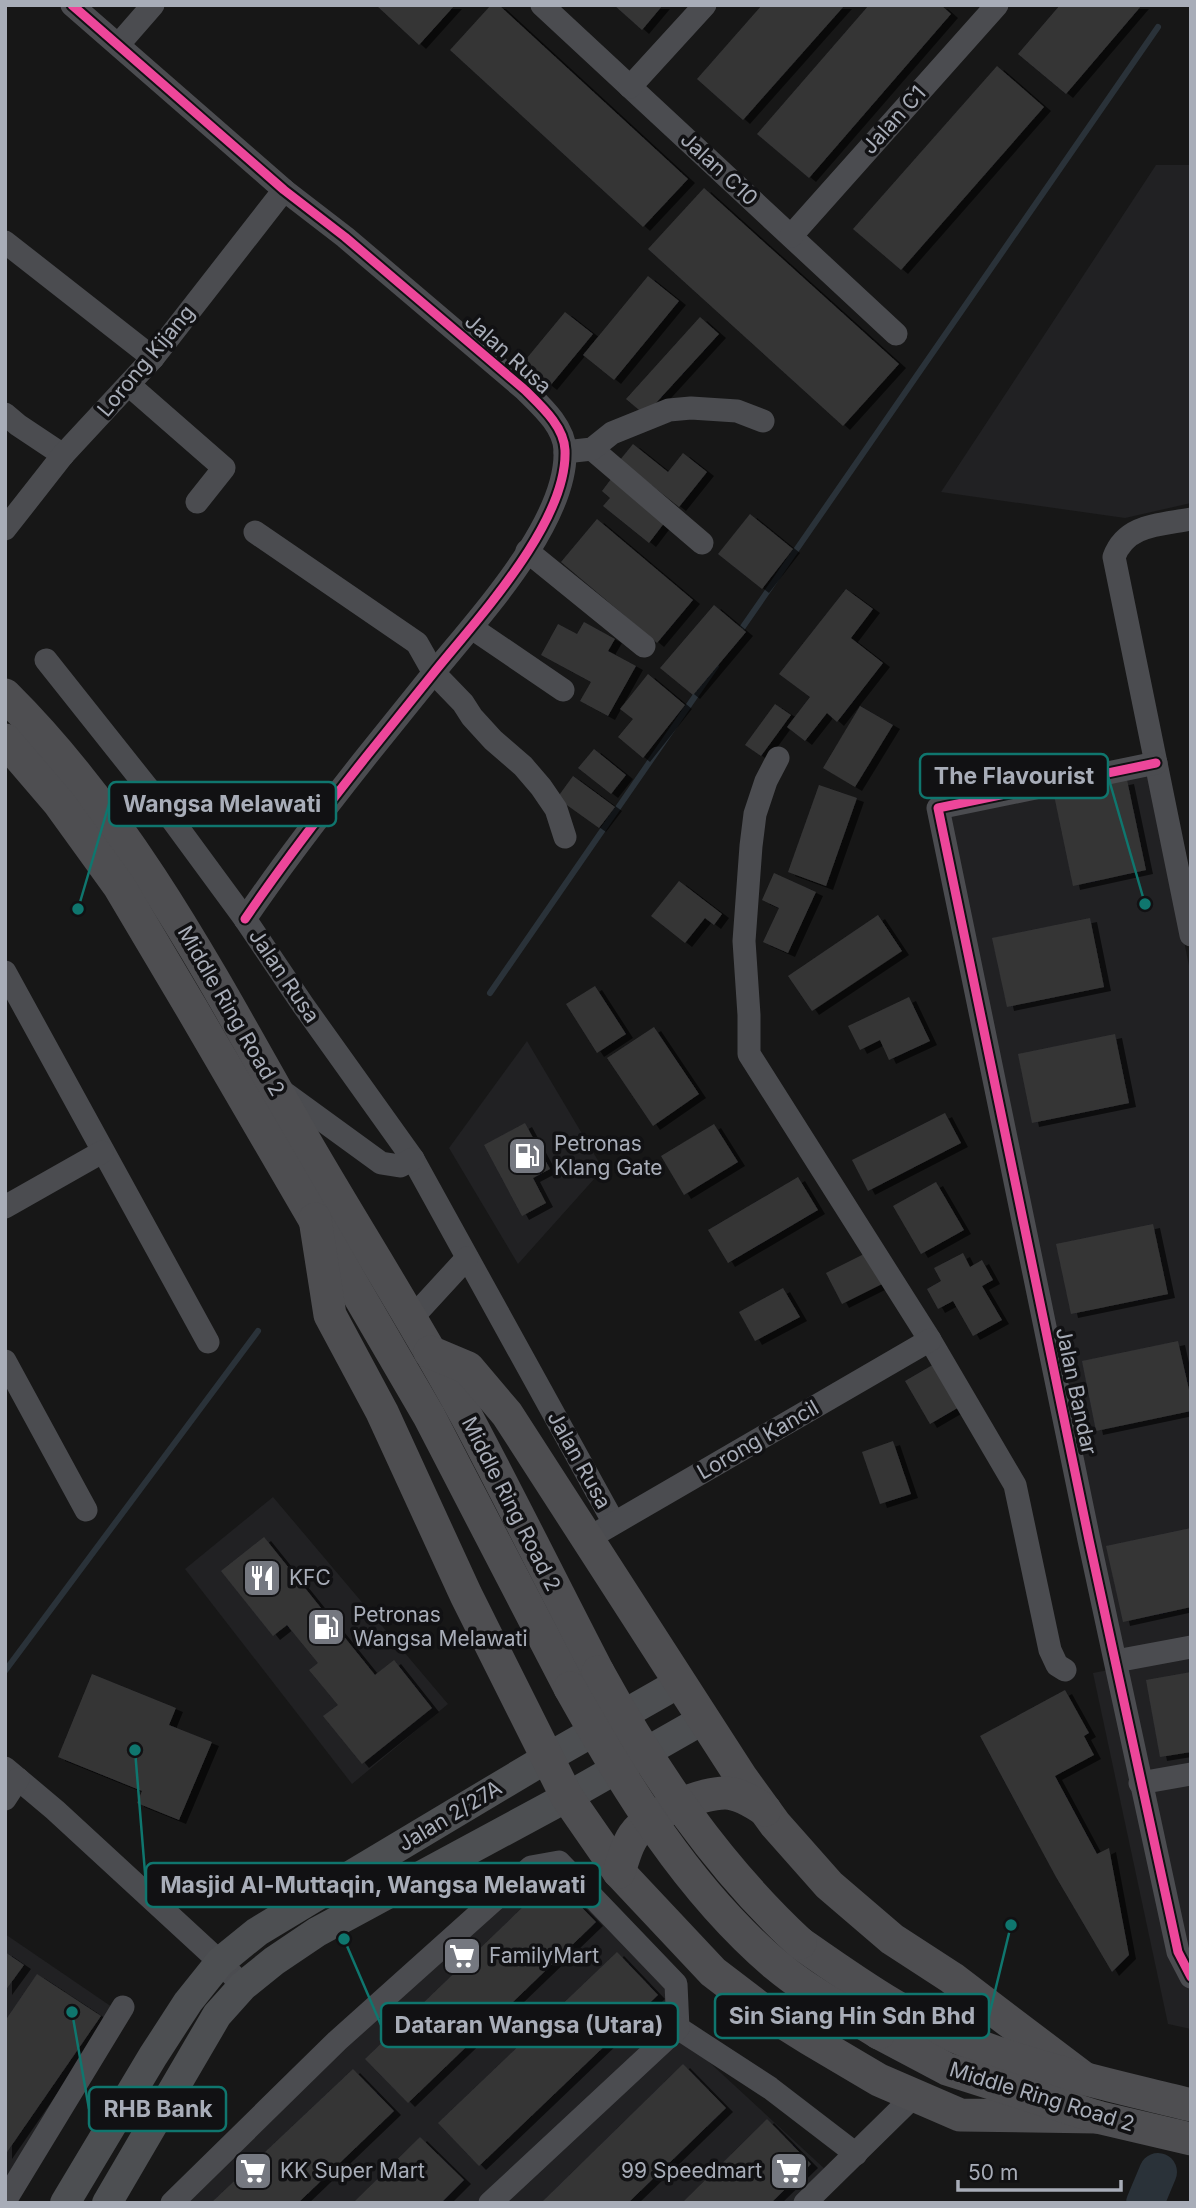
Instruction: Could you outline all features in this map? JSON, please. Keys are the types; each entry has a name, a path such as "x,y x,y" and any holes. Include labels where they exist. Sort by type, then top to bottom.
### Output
{"highway":[{"name":"Middle Ring Road 2","path":"5,695 84,783 131,846 186,933 411,1319 469,1421 584,1680 612,1761 647,1815 695,1880 731,1921 777,1966 879,2033 947,2069 1097,2116 1191,2139"},
{"name":"Middle Ring Road 2","path":"5,740 59,803 119,886 584,1680 640,1745 696,1829 763,1909 800,1942 894,2006 948,2032 1023,2061 1191,2105"},
{"path":"315,1219 330,1315 382,1412 466,1595 547,1759 567,1797 619,1872 713,1972 760,2008 879,2080 960,2115 1097,2116"},
{"path":"430,1352 468,1368 500,1405 679,1683 767,1812 829,1885 892,1939 952,1978 1085,2079"},
{"path":"619,1872 625,1852 641,1826 666,1811 705,1795 727,1793 744,1798 767,1812"}],"main road":[{"name":"Jalan 2/27A","path":"65,2203 153,2056 188,2002 220,1962 257,1932 679,1683"},
{"name":"Jalan 2/27A","path":"107,2203 217,2015 243,1986 274,1961 317,1933 704,1719"}],"street":[{"name":"Jalan Rusa","path":"72,5 284,190 345,237 525,390 564,437 562,474 555,500 527,551 472,628 297,844 245,919 413,1159 614,1523"},
{"path":"119,44 153,5"},
{"name":"Jalan C10","path":"542,5 896,334"},
{"path":"630,87 705,5"},
{"name":"Jalan C1","path":"790,236 997,5"},
{"name":"Lorong Kijang","path":"5,529 62,455 152,358 284,190"},
{"path":"5,242 152,358"},
{"path":"129,385 224,468 197,502"},
{"path":"565,452 592,449 612,433 668,410 691,408 737,411 763,421"},
{"path":"5,414 62,455"},
{"path":"592,449 702,543"},
{"path":"1191,519 1133,532 1119,545 1114,557 1191,935"},
{"path":"255,532 417,643 434,673 453,691 493,740 523,766 541,787 556,809 565,837"},
{"path":"527,551 644,646"},
{"path":"472,628 564,690"},
{"path":"46,660 162,806 245,919"},
{"path":"778,758 766,781 755,814 751,846 744,941 749,1054 930,1340 1015,1485 1050,1650 1057,1665 1065,1670"},
{"name":"Jalan Bandar","path":"1156,763 938,808 1140,1783 1178,1952 1191,1977"},
{"path":"8,984 208,1342"},
{"path":"273,1085 381,1163 400,1166 413,1159"},
{"path":"5,1208 103,1152"},
{"path":"411,1319 467,1258"},
{"name":"Lorong Kancil","path":"586,1540 930,1340"},
{"path":"5,1361 86,1510"},
{"path":"1116,1661 1191,1647"},
{"path":"5,1799 12,1773 243,1986"},
{"path":"1140,1783 1191,1774"},
{"path":"172,2203 337,2041 531,1867 559,1862 676,1984 678,2028 490,2203"},
{"path":"5,2201 123,2007"},
{"path":"678,2028 770,2088 856,2154"},
{"path":"805,2203 915,2095"}],"shaded area":[{"path":"1156,165 1191,165 1191,503 1125,518 941,492"},
{"path":"1149,772 1191,975 1191,1638 1123,1651 947,815"},
{"path":"527,1041 603,1169 518,1264 449,1148"},
{"path":"273,1497 448,1704 352,1784 185,1569"},
{"path":"1191,1654 1191,2029 1168,2024 1093,1673"},
{"path":"557,1872 668,1987 670,2026 827,2171 794,2203 183,2203 356,2037 536,1876"},
{"path":"5,1934 112,2007 5,2184"}],"building":[{"path":"376,5 455,5 419,45"},
{"path":"491,5 499,5 688,179 643,227 450,50"},
{"path":"614,5 663,5 642,30"},
{"path":"762,5 845,5 743,120 697,79"},
{"path":"869,5 941,5 951,14 809,178 757,134"},
{"path":"1060,5 1142,5 1066,94 1018,54"},
{"path":"997,66 1044,107 901,270 853,229"},
{"path":"704,188 899,364 843,426 648,249"},
{"path":"648,276 679,301 614,380 583,355"},
{"path":"565,312 593,334 550,386 522,364"},
{"path":"700,317 719,334 645,415 626,399"},
{"path":"633,444 668,472 683,453 707,472 679,507 620,460"},
{"path":"611,479 665,522 649,543 603,506 610,498 602,491"},
{"path":"750,514 793,549 762,589 718,554"},
{"path":"597,519 693,600 657,643 561,562"},
{"path":"846,589 873,609 851,638 883,663 837,722 827,713 805,741 787,727 810,697 779,674"},
{"path":"714,605 746,632 693,695 660,668"},
{"path":"584,622 615,639 608,651 636,666 608,716 580,701 591,682 541,655 558,624 577,634"},
{"path":"648,674 685,705 643,758 618,737 633,719 620,709"},
{"path":"775,704 791,715 761,756 745,745"},
{"path":"860,706 893,725 855,787 823,768"},
{"path":"594,749 626,775 611,794 578,768"},
{"path":"573,776 615,807 599,828 557,798"},
{"path":"1127,780 1146,870 1073,886 1054,795"},
{"path":"819,785 857,798 826,886 788,872"},
{"path":"774,873 816,892 788,953 763,942 779,908 762,900"},
{"path":"679,881 722,914 714,925 705,918 685,943 651,916"},
{"path":"878,915 902,951 812,1011 788,976"},
{"path":"1090,918 1104,987 1007,1007 992,938"},
{"path":"595,986 626,1034 597,1053 566,1004"},
{"path":"909,997 930,1041 889,1060 880,1040 860,1050 848,1026"},
{"path":"654,1027 699,1094 653,1126 607,1058"},
{"path":"1115,1034 1129,1103 1032,1123 1018,1054"},
{"path":"945,1113 961,1143 868,1191 852,1160"},
{"path":"525,1123 550,1169 533,1178 546,1203 522,1216 484,1145"},
{"path":"714,1124 738,1162 684,1195 661,1156"},
{"path":"798,1177 818,1210 728,1263 708,1230"},
{"path":"936,1182 964,1230 921,1254 893,1206"},
{"path":"1153,1224 1168,1294 1071,1314 1056,1244"},
{"path":"868,1252 884,1283 842,1304 826,1273"},
{"path":"963,1253 970,1267 982,1260 993,1280 982,1286 1002,1320 973,1336 953,1301 938,1309 927,1289 941,1281 934,1268"},
{"path":"783,1288 800,1317 755,1341 739,1312"},
{"path":"1178,1341 1191,1399 1191,1411 1096,1431 1082,1361"},
{"path":"936,1363 961,1406 930,1424 905,1381"},
{"path":"893,1441 911,1494 880,1504 862,1452"},
{"path":"1191,1528 1191,1607 1123,1622 1106,1546"},
{"path":"264,1537 375,1675 394,1660 432,1708 362,1764 323,1716 338,1705 309,1670 318,1663 287,1625 273,1636 221,1571"},
{"path":"1191,1672 1191,1752 1160,1757 1146,1680"},
{"path":"92,1674 176,1708 169,1725 212,1742 179,1820 137,1803 142,1791 58,1757"},
{"path":"1065,1690 1089,1733 1084,1736 1094,1755 1055,1776 1097,1854 1109,1848 1129,1955 1112,1972 1056,1877 980,1736"},
{"path":"553,1878 596,1922 408,2103 365,2059"},
{"path":"5,1952 24,1965 5,1991"},
{"path":"617,1952 658,1995 479,2166 438,2123"},
{"path":"37,1974 101,2016 5,2155 5,2021"},
{"path":"683,2064 726,2108 628,2203 541,2203"},
{"path":"353,2069 394,2111 298,2203 211,2203"},
{"path":"767,2119 811,2164 771,2203 682,2203"},
{"path":"420,2137 464,2180 441,2203 353,2203"}],"waterway":[{"path":"738,634 1158,27"},
{"path":"490,993 716,666"},
{"path":"5,1671 258,1331"},
{"path":"1145,2203 1158,2172"}],"cycle path":[{"path":"72,5 284,190 345,237 525,390 551,417 564,441 562,478 552,508 516,569 335,797 245,919"},
{"path":"1156,763 938,808 1089,1540 1178,1952 1191,1977"}],"place":[{"name":"The Flavourist","path":"1145,904"},
{"name":"Wangsa Melawati","path":"78,909"},
{"name":"Petronas Klang Gate","path":"527,1156"},
{"name":"KFC","path":"262,1578"},
{"name":"Petronas Wangsa Melawati","path":"326,1627"},
{"name":"Masjid Al-Muttaqin, Wangsa Melawati","path":"135,1750"},
{"name":"Sin Siang Hin Sdn Bhd","path":"1011,1925"},
{"name":"Dataran Wangsa (Utara)","path":"344,1939"},
{"name":"FamilyMart","path":"462,1956"},
{"name":"RHB Bank","path":"72,2012"},
{"name":"KK Super Mart","path":"253,2171"},
{"name":"99 Speedmart","path":"789,2171"}]}
